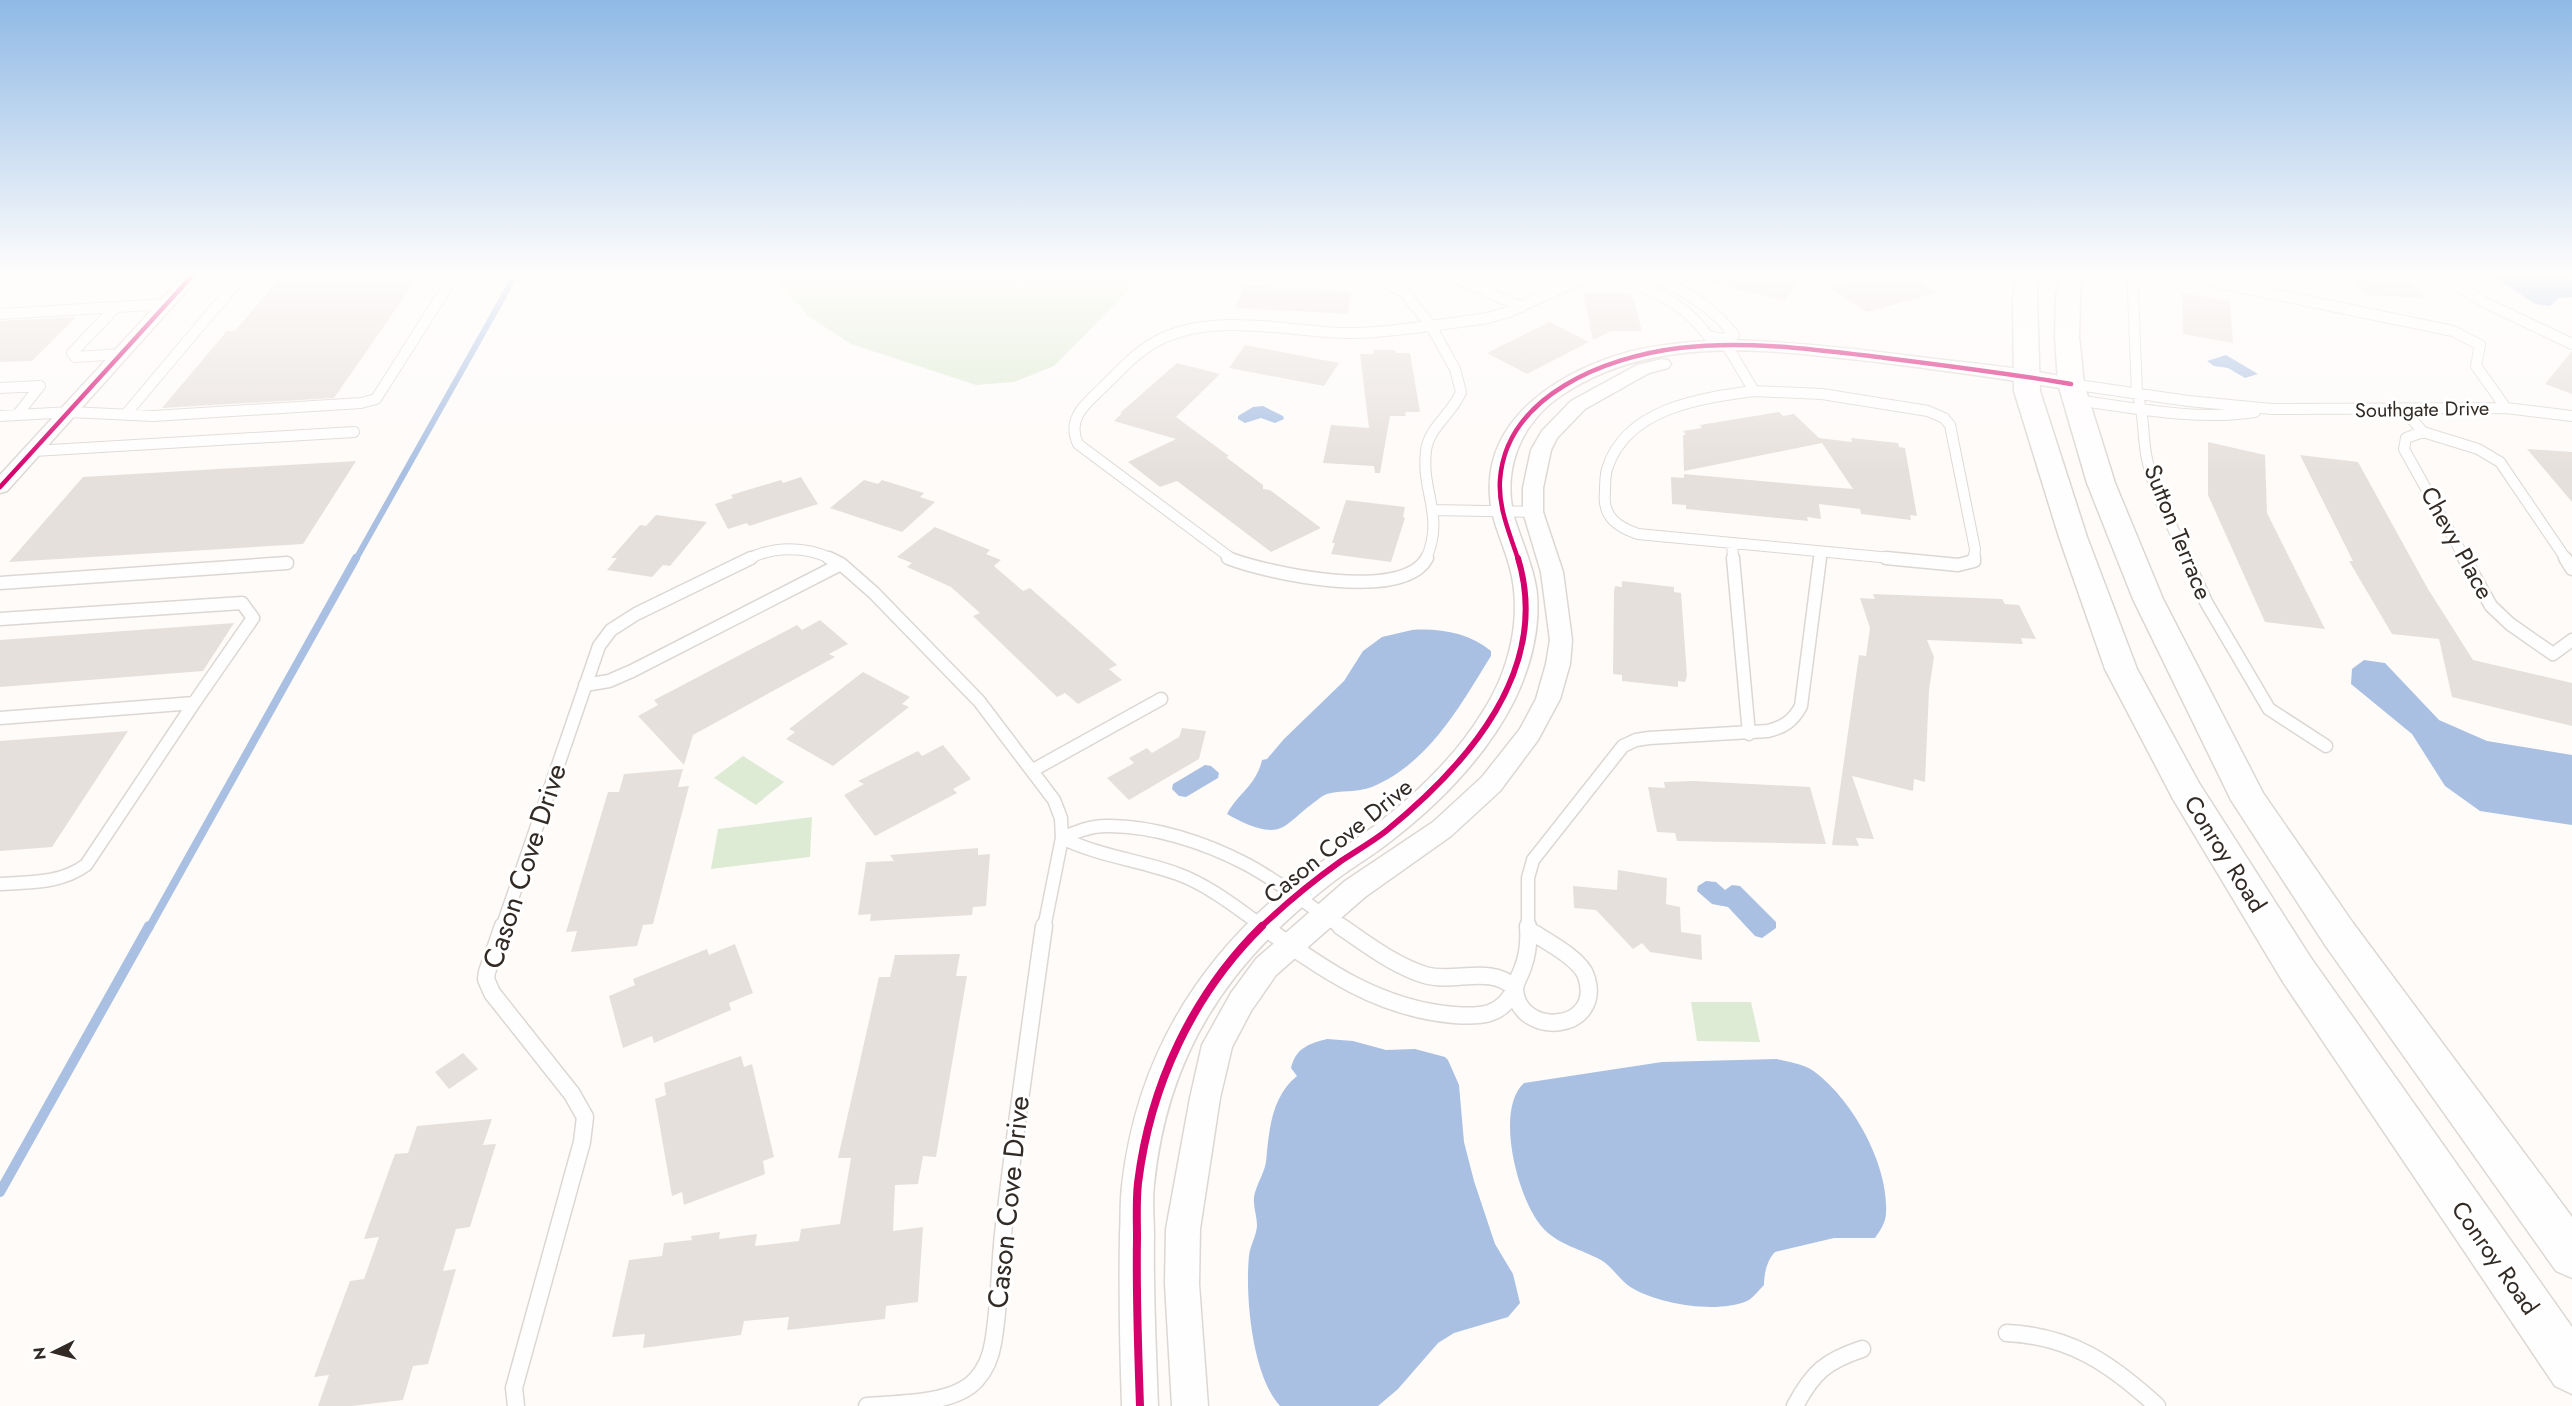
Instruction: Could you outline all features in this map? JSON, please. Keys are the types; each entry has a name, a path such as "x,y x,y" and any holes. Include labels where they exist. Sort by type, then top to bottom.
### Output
{"main road":[{"name":"Conroy Road","path":"2026,342 2027,383 2073,537 2121,669 2185,790 2297,970 2572,1369"},
{"name":"Conroy Road","path":"2068,342 2073,392 2101,483 2148,599 2249,800 2339,934 2572,1255"}],"street":[{"path":"0,487 133,342"},
{"name":"Cason Cove Drive","path":"1140,1406 1136,1287 1138,1182 1151,1116 1172,1058 1196,1010 1225,966 1294,895 1383,833 1429,791 1462,758 1488,723 1510,684 1522,647 1526,594 1517,551 1500,498 1501,472 1506,447 1527,415 1542,401 1583,375 1631,357 1680,347 1727,347 1791,360 2027,383 2073,392"},
{"name":"Cason Cove Drive","path":"1190,1406 1182,1284 1183,1229 1205,1098 1217,1045 1241,1002 1266,967 1355,889 1442,829 1491,784 1529,735 1548,699 1558,664 1561,640 1552,572 1533,512 1533,488 1541,450 1549,435 1578,405 1643,369 1692,359 1727,347"}],"lane":[{"path":"83,342 72,353 75,357 122,354"},
{"path":"126,414 187,342"},
{"path":"0,416 70,412 153,416 361,404 376,399 412,342"},
{"path":"1157,342 1149,346 1078,411 1072,429 1078,444 1226,557 1253,568 1351,582 1381,581 1410,574 1430,555 1434,540 1426,466 1427,444 1457,401 1461,388 1439,342"},
{"name":"Cason Cove Drive","path":"1718,342 1727,347 1754,391"},
{"path":"1727,347 1730,342"},
{"name":"Sutton Terrace","path":"2135,342 2137,394 2143,410 2142,425 2147,460 2161,501 2206,602 2269,708 2326,746"},
{"path":"2475,342 2480,345 2476,366 2506,408"},
{"path":"0,388 40,386 17,415"},
{"path":"1754,391 1822,394 1928,411 1944,418 1950,425 1975,549 1974,561 1958,565 1638,534 1623,530 1612,523 1605,511 1604,481 1608,464 1617,447 1631,431 1646,419 1667,409 1698,400 1754,391"},
{"name":"Southgate Drive","path":"2073,392 2137,394 2272,409 2506,408 2572,416"},
{"name":"Southgate Drive","path":"2073,392 2143,410 2229,417 2272,409"},
{"path":"2404,410 2422,432 2478,449 2500,462 2572,570"},
{"path":"34,452 354,432"},
{"name":"Chevy Place","path":"2422,432 2406,438 2404,449 2491,606 2510,624 2553,654 2572,639"},
{"path":"1432,510 1533,512"},
{"path":"1732,543 1749,734"},
{"name":"Cason Cove Drive","path":"516,1406 514,1388 582,1142 585,1117 572,1094 492,993 486,979 487,972 599,646 611,630 636,614 759,554 775,550 818,552 841,564 874,593 979,701 1033,770 1054,800 1061,818 1062,838 1046,915 1014,1140 1002,1238 993,1344 986,1365 975,1381 959,1392 944,1398 867,1406"},
{"name":"Cason Cove Drive","path":"1062,838 1082,849 1153,865 1197,882 1316,965 1373,998 1425,1013 1448,1016 1488,1015 1500,1011 1511,1001 1525,964 1529,873 1533,860 1623,746 1636,740 1649,738 1749,734 1784,728 1794,719 1801,706 1821,552"},
{"path":"0,583 287,563"},
{"path":"585,685 609,681 626,674 841,564"},
{"path":"0,619 242,603 253,618 82,869 77,874 62,879 0,884"},
{"path":"1033,770 1161,699"},
{"path":"0,718 194,703"},
{"name":"Cason Cove Drive","path":"1062,838 1084,829 1106,826 1168,835 1218,851 1248,865 1387,958 1415,971 1440,978 1494,976 1509,981 1515,988"},
{"path":"1515,988 1522,1007 1535,1019 1556,1024 1577,1017 1588,1001 1586,975 1569,956 1528,930"},
{"path":"2007,1334 2027,1333 2067,1343 2090,1353 2121,1374 2157,1406"},
{"path":"1795,1406 1810,1377 1833,1358 1862,1349"}],"green space":[{"path":"847,342 1078,342 1054,366 1014,382 976,385"},
{"path":"743,756 784,782 756,805 714,778"},
{"path":"812,817 810,857 711,869 718,829"},
{"path":"1691,1002 1751,1002 1760,1042 1697,1041"}],"water":[{"path":"2226,355 2258,374 2245,378 2228,368 2214,366 2207,361"},
{"path":"1263,406 1283,416 1284,419 1275,423 1261,418 1245,423 1238,419 1238,416 1253,407"},
{"path":"1412,630 1454,633 1473,640 1491,651 1491,656 1455,713 1427,748 1392,777 1366,789 1325,795 1286,825 1277,829 1254,827 1227,814 1256,776 1262,760 1267,759 1284,739 1344,681 1363,651 1382,637"},
{"path":"2364,660 2385,663 2439,720 2487,741 2572,755 2572,825 2480,811 2445,786 2412,734 2351,684 2352,669"},
{"path":"1205,765 1211,766 1219,773 1218,778 1186,797 1179,796 1172,789 1173,784"},
{"path":"1706,881 1716,882 1725,890 1732,885 1740,886 1776,922 1776,928 1762,938 1755,936 1728,907 1712,904 1697,891 1698,886"},
{"path":"1327,1039 1353,1041 1386,1050 1415,1049 1445,1057 1448,1060 1459,1085 1464,1142 1474,1181 1495,1244 1513,1274 1520,1303 1508,1317 1454,1333 1438,1343 1398,1389 1378,1406 1280,1406 1270,1392 1263,1375 1250,1313 1248,1273 1250,1252 1257,1225 1254,1197 1266,1162 1273,1115 1288,1084 1297,1076 1291,1068 1296,1056 1309,1045"},
{"path":"1777,1059 1812,1070 1840,1097 1865,1133 1881,1174 1885,1194 1885,1220 1875,1238 1834,1238 1775,1252 1766,1267 1764,1285 1751,1298 1734,1305 1704,1307 1672,1303 1643,1294 1624,1282 1601,1260 1548,1233 1533,1214 1518,1177 1510,1133 1515,1096 1524,1083 1662,1062"}],"building":[{"path":"0,342 51,342 32,361 0,362"},
{"path":"218,342 373,342 334,398 162,408"},
{"path":"1510,342 1589,342 1527,374 1487,353"},
{"path":"1245,345 1339,363 1324,386 1229,368"},
{"path":"1374,350 1410,353 1420,412 1405,412 1406,416 1390,416 1380,473 1375,473 1374,466 1323,463 1331,425 1369,428 1360,354 1374,354"},
{"path":"2572,351 2572,394 2545,384"},
{"path":"1177,363 1220,374 1176,417 1229,456 1226,457 1263,485 1263,489 1270,490 1321,528 1271,552 1177,481 1160,487 1128,462 1176,439 1114,421 1122,413 1120,413"},
{"path":"1779,412 1783,416 1794,414 1819,438 1852,442 1851,438 1898,443 1899,447 1905,448 1917,516 1910,515 1911,520 1861,514 1860,509 1819,504 1821,519 1807,517 1808,521 1686,509 1686,505 1672,504 1671,477 1684,478 1684,474 1853,489 1822,443 1684,471 1683,435 1686,435 1683,431 1702,428 1700,425"},
{"path":"2208,442 2265,455 2267,513 2325,629 2265,622 2208,495"},
{"path":"2527,449 2572,452 2572,502"},
{"path":"2300,455 2358,462 2428,589 2473,660 2572,683 2572,726 2452,697 2439,639 2392,634 2349,561 2353,561"},
{"path":"356,461 303,544 9,562 83,477"},
{"path":"801,477 818,504 749,526 747,523 728,529 715,504 733,498 731,495 781,480 783,483"},
{"path":"864,480 878,484 882,480 924,493 920,497 935,502 902,532 830,508"},
{"path":"1346,500 1405,507 1403,517 1405,518 1391,562 1331,554 1335,543 1332,543"},
{"path":"656,515 707,522 670,566 663,565 652,577 607,570 617,558 611,558 640,525 646,526"},
{"path":"935,527 990,550 986,554 1001,560 994,566 1023,591 1030,588 1096,646 1117,665 1109,669 1122,680 1078,704 1065,693 1057,697 973,616 980,613 951,587 907,567 912,563 897,557"},
{"path":"1622,581 1674,587 1674,592 1681,593 1687,676 1685,682 1678,681 1678,687 1622,681 1622,675 1613,674 1614,592 1615,586 1622,587"},
{"path":"1873,594 2002,599 2005,604 2019,605 2036,639 2021,638 2023,644 1927,640 1934,657 1929,690 1925,782 1914,779 1913,791 1852,776 1874,839 1856,838 1859,846 1832,845 1859,655 1866,656 1870,628 1860,598 1875,599"},
{"path":"820,620 848,644 829,654 835,657 693,735 684,765 638,716 658,705 654,700 797,625 802,630"},
{"path":"234,623 203,671 0,687 0,640"},
{"path":"863,672 910,697 902,704 909,707 833,766 786,739 795,732 789,729"},
{"path":"1182,728 1206,731 1199,759 1129,800 1107,778 1134,763 1129,758 1147,748 1152,753 1179,737"},
{"path":"128,731 52,847 0,851 0,741"},
{"path":"943,745 971,779 953,789 957,793 875,836 844,795 864,784 858,781 918,751 922,756"},
{"path":"683,769 678,787 689,786 653,924 643,925 637,946 571,952 577,931 566,932 608,792 619,792 624,774"},
{"path":"1694,781 1810,787 1826,844 1677,841 1675,833 1657,832 1648,787 1665,788 1664,782"},
{"path":"978,848 978,855 990,854 986,906 973,907 972,915 870,921 871,914 858,915 866,862 894,861 890,855"},
{"path":"1618,870 1667,878 1666,904 1680,907 1681,932 1701,935 1702,960 1650,952 1642,943 1633,949 1596,910 1574,908 1573,886 1617,890"},
{"path":"735,944 753,993 729,1003 731,1010 654,1043 652,1036 623,1048 609,996 635,985 633,979 707,949 709,955"},
{"path":"960,954 956,976 967,976 936,1157 923,1156 918,1184 895,1185 893,1231 923,1227 918,1302 886,1306 885,1319 787,1330 789,1317 744,1321 741,1335 643,1348 645,1334 612,1337 629,1260 662,1256 664,1243 692,1240 691,1236 720,1232 719,1239 757,1234 755,1246 799,1241 801,1229 840,1224 851,1158 838,1158 879,977 890,977 895,955"},
{"path":"463,1053 478,1069 449,1089 435,1072"},
{"path":"741,1056 744,1067 752,1064 774,1157 763,1161 765,1174 684,1205 682,1192 672,1196 655,1099 666,1095 664,1083"},
{"path":"492,1119 483,1145 496,1144 470,1227 456,1229 443,1271 456,1269 428,1364 413,1366 403,1400 351,1406 318,1406 329,1375 314,1377 350,1281 364,1279 379,1237 364,1239 395,1154 408,1153 417,1126"}],"waterway":[{"path":"356,559 478,342"},
{"path":"149,928 356,558"},
{"path":"0,1192 149,926"}],"cycle path":[{"path":"0,487 132,342"},
{"path":"1140,1406 1137,1189 1149,1126 1168,1066 1195,1010 1240,948 1293,899 1336,865 1380,836 1422,800 1458,763 1489,723 1501,702 1518,660 1525,629 1526,597 1522,571 1505,522 1500,497 1502,465 1507,449 1522,422 1558,389 1596,369 1636,355 1678,348 1721,345 1808,349 1982,370 2071,384"}]}
